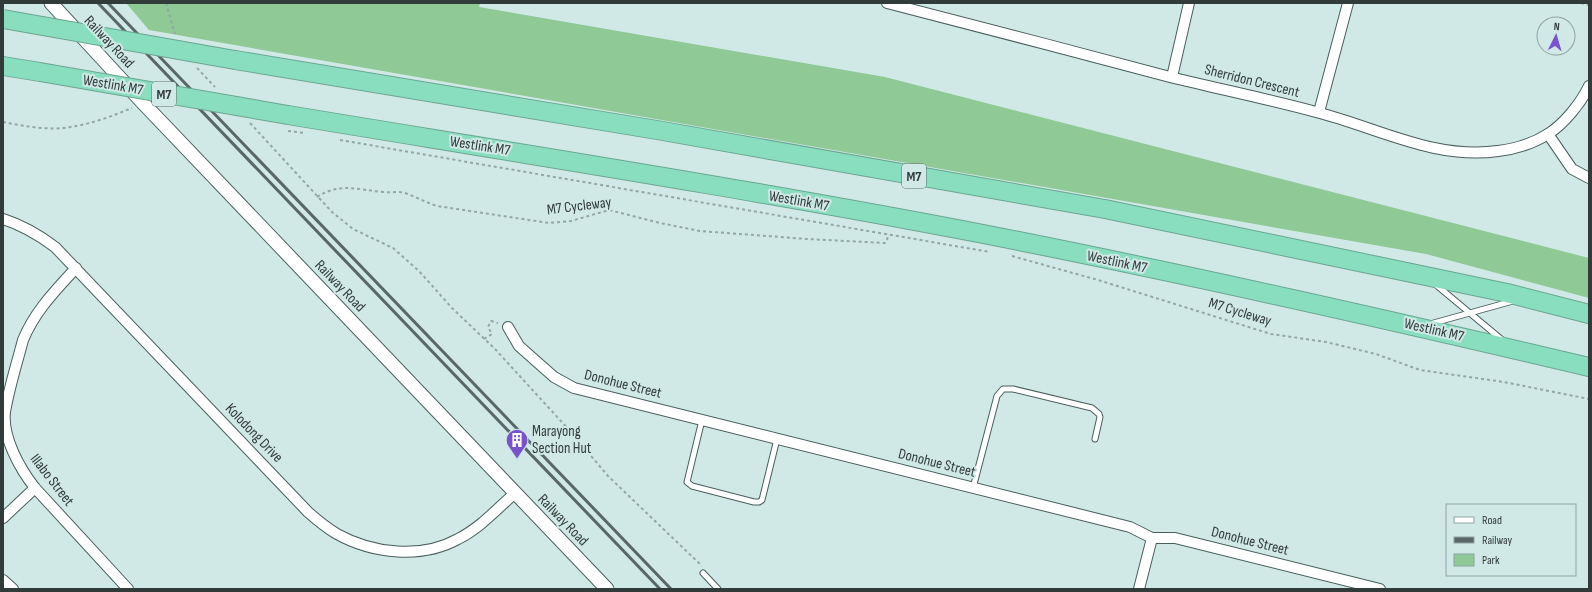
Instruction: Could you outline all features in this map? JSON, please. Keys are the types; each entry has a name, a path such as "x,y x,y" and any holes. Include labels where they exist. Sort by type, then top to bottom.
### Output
{"highway":[{"name":"M7","path":"3,18 235,60 657,130 1105,209 1425,276 1589,314"},
{"name":"Westlink M7","path":"3,66 288,116 576,162 978,233 1350,310 1589,367"}],"street":[{"name":"Railway Road","path":"51,3 143,103 607,589"},
{"path":"1172,77 1189,3"},
{"path":"1319,112 1348,3"},
{"name":"Sherridon Crescent","path":"892,4 1172,77 1319,112 1418,145 1451,152 1477,153 1499,151 1521,146 1548,134 1566,118 1583,98 1589,86"},
{"path":"1548,134 1572,169 1589,178"},
{"name":"Kolodong Drive","path":"3,219 21,226 55,247 308,512 337,534 350,540 384,550 405,552 424,551 440,547 457,540 470,532 482,523 515,492"},
{"name":"Illabo Street","path":"76,268 44,302 31,321 23,340 4,413 11,446 23,473 128,589"},
{"name":"Donohue Street","path":"508,327 519,346 554,377 574,388 1130,527 1152,538 1175,538 1346,585 1380,589"},
{"path":"3,518 35,488"},
{"path":"1139,589 1152,538"},
{"path":"3,580 13,589"}],"lane":[{"path":"1425,276 1512,349"},
{"path":"1419,327 1525,298"},
{"path":"973,488 997,396 1003,390 1013,389 1092,408 1099,414 1100,417 1095,439"},
{"path":"702,420 687,482 692,486 754,502 759,502 762,500 778,439"},
{"path":"703,573 718,589"}],"path":[{"path":"1582,3 1589,5"},
{"path":"3,122 47,128 69,128 108,118 143,103"},
{"name":"M7 Cycleway","path":"356,143 994,252"},
{"name":"M7 Cycleway","path":"484,339 452,308 418,271 393,248 353,229 317,197 334,188 344,187 384,192 403,192 420,201 437,206 549,223 571,221 609,210 678,227 713,232 807,240 882,243 887,242 888,234"},
{"name":"M7 Cycleway","path":"1010,255 1098,280 1271,334 1326,342 1376,354 1420,370 1504,382 1589,399"},
{"path":"508,327 491,321 488,327 492,334 484,339 495,349 570,431 608,476 698,563 707,569 713,584"}],"green space":[{"path":"126,3 480,3 479,7 885,77 1589,258 1589,298 1426,254 149,30"}],"railway":[{"path":"98,3 660,589"},
{"path":"108,3 671,589"}],"place":[{"name":"Marayong Section Hut","path":"517,460"}]}
